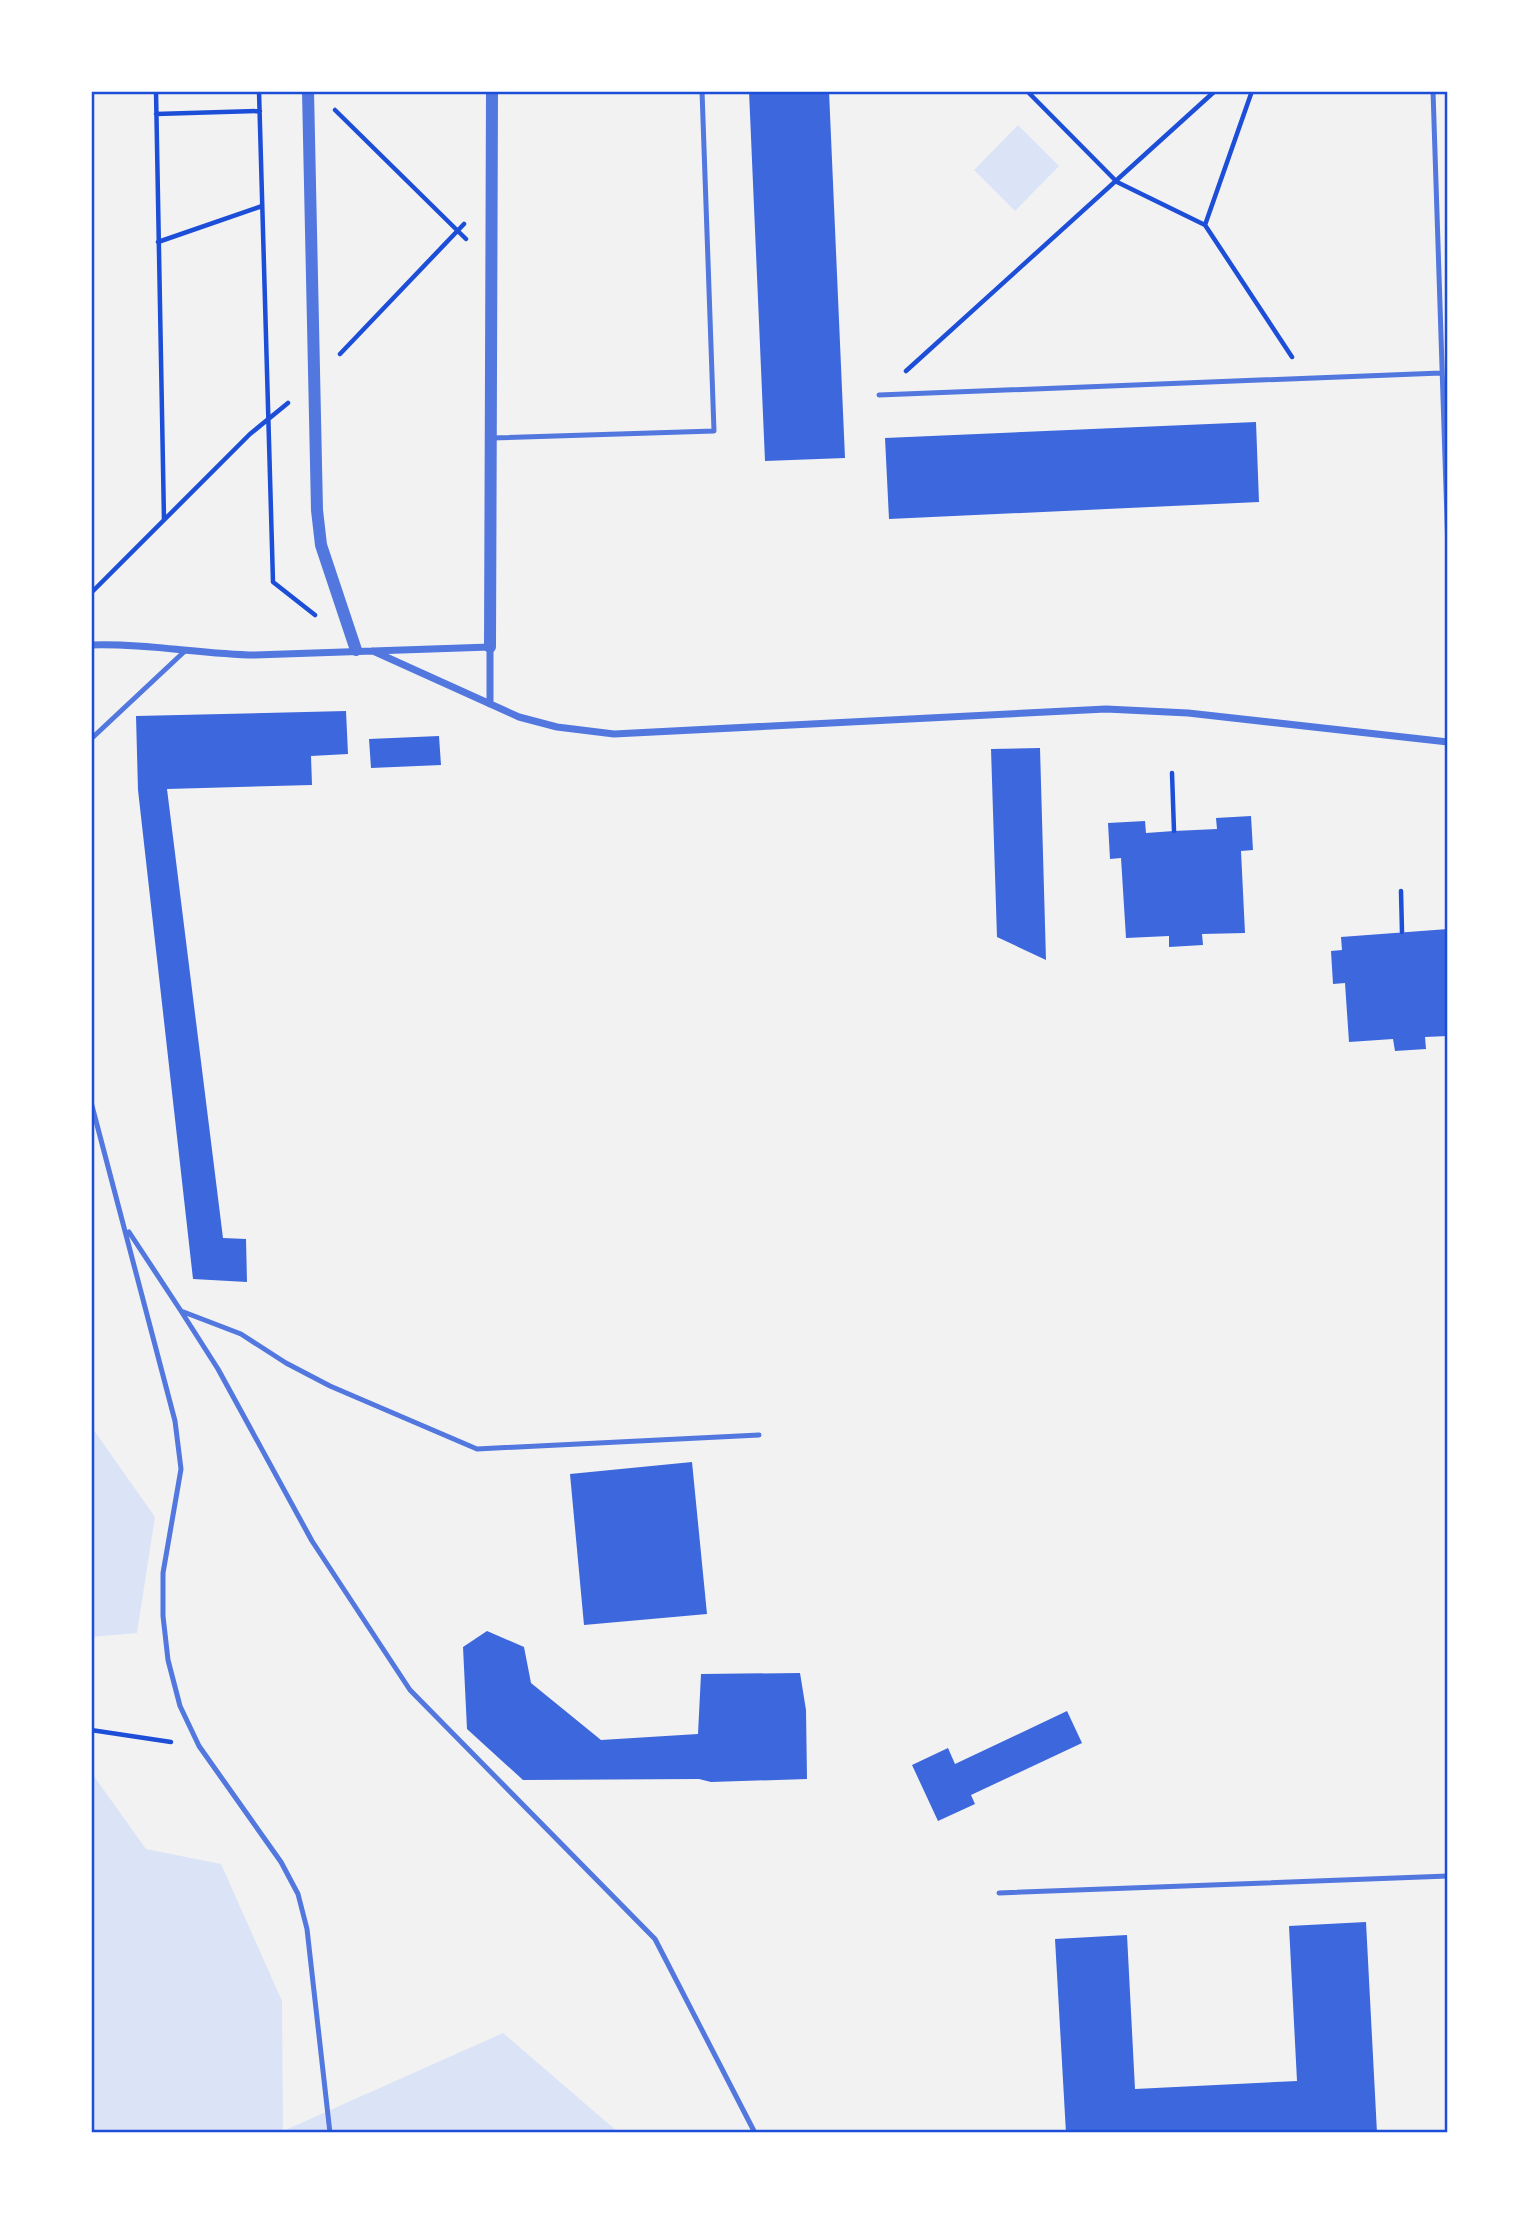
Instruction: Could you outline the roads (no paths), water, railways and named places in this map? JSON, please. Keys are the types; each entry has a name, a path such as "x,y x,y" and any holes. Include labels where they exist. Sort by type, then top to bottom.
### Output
{"street":[{"path":"308,91 317,510 321,545 356,650"},
{"path":"490,704 492,91"},
{"path":"91,646 135,644 255,655 490,647"},
{"path":"373,651 519,718 558,727 614,734 1106,709 1188,713 1448,742"}],"lane":[{"path":"491,438 714,431 702,91"},
{"path":"1433,91 1448,550"},
{"path":"879,395 1441,373"},
{"path":"91,739 186,650"},
{"path":"91,1102 175,1421 181,1469 163,1573 163,1616 168,1660 180,1706 199,1746 281,1862 298,1894 307,1929 330,2133"},
{"path":"125,1227 218,1369 312,1541 410,1690 655,1939 755,2133"},
{"path":"181,1311 241,1334 286,1363 330,1386 477,1449 759,1435"},
{"path":"999,1893 1448,1876"}]}
